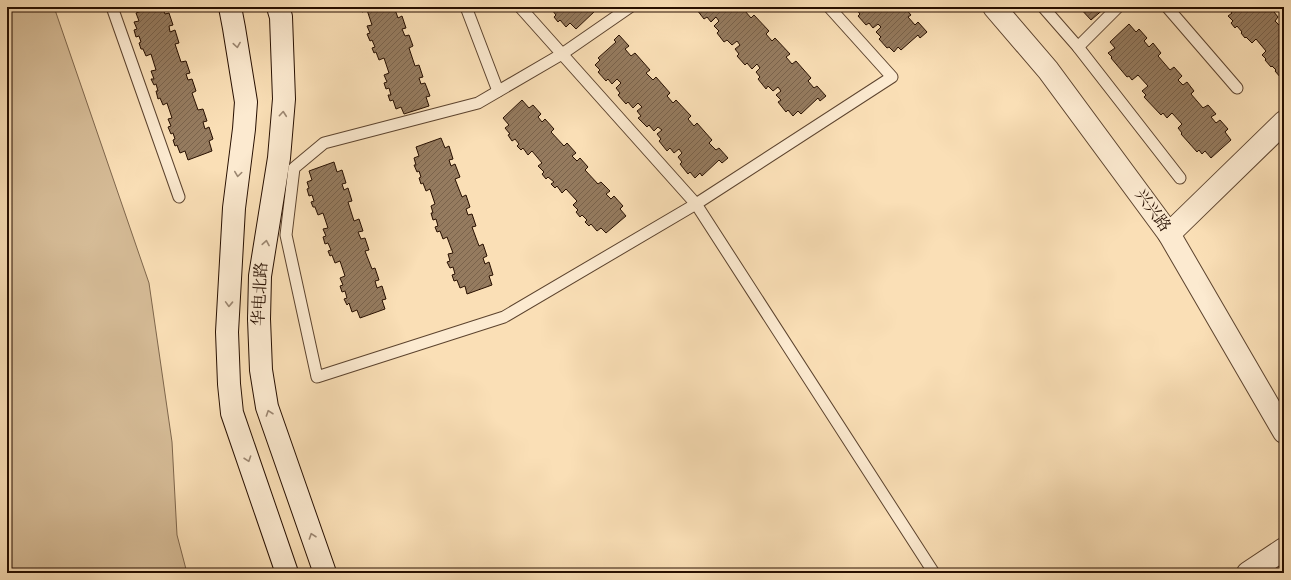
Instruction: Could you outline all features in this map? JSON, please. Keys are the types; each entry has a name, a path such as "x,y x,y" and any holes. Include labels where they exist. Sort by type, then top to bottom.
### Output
{"main road":[{"name":"华电北路","path":"230,7 246,102 234,208 228,332 229,384 232,413 287,573"},
{"name":"华电北路","path":"278,7 281,17 284,98 279,158 260,276 259,320 261,370 267,407 324,573"},
{"name":"兴兴路","path":"994,7 1048,70 1169,234 1284,432"},
{"path":"1169,234 1284,122"},
{"path":"1248,573 1284,549"}],"lane":[{"path":"112,7 180,197"},
{"path":"466,7 498,91"},
{"path":"520,7 696,204 934,573"},
{"path":"630,7 562,54 478,102 324,143 294,168 286,235 317,377 504,317 696,204 892,77 829,7"},
{"path":"1043,7 1078,47 1180,178"},
{"path":"1078,47 1118,7"},
{"path":"1167,7 1237,88"}],"shaded area":[{"path":"7,7 54,7 149,283 172,442 177,535 187,573 7,573"}],"building":[{"path":"153,7 162,7 165,14 169,13 173,25 169,26 170,32 175,30 179,43 175,44 181,62 186,61 190,73 186,74 188,80 192,79 196,91 192,93 198,110 203,109 207,121 203,122 205,129 209,127 213,139 209,141 212,151 188,160 185,151 180,153 177,145 175,146 173,133 171,134 168,127 171,126 168,119 172,118 167,103 163,105 160,98 158,99 156,84 154,85 151,79 154,79 151,71 156,70 151,54 146,56 143,49 141,49 139,36 136,37 134,30 137,29 134,22 139,21 136,13"},
{"path":"360,7 394,7 398,18 402,16 406,28 402,29 405,36 409,35 413,46 409,48 415,66 419,65 423,77 419,78 421,84 425,83 430,96 426,97 429,106 404,114 401,107 396,109 393,100 390,101 388,95 391,95 389,88 386,89 384,83 387,82 384,75 389,73 384,58 379,60 376,52 374,53 372,48 375,47 367,34 370,33 367,26 372,25 367,10 362,12"},
{"path":"545,7 592,7 595,11 576,29 570,23 566,27 560,20 558,22 554,17 556,15 552,10 550,12"},
{"path":"697,7 747,7 748,8 745,11 751,18 754,15 769,31 766,34 772,41 775,38 790,54 786,57 792,64 796,61 811,78 808,81 814,88 817,86 826,96 820,101 818,98 801,114 798,111 793,116 788,110 786,112 778,102 781,100 776,95 781,91 778,87 773,91 768,86 766,89 758,79 760,77 756,72 760,68 757,64 752,69 747,63 745,65 737,56 739,54 735,49 740,45 737,41 732,45 727,40 724,42 717,33 719,31 714,26 719,21 716,17 711,22 707,17 704,19 697,10 699,8"},
{"path":"858,7 904,7 911,15 908,17 915,25 918,22 927,32 920,38 918,35 901,50 898,47 894,52 889,47 887,48 879,39 881,37 876,32 881,27 878,24 873,28 869,23 866,25 858,16 860,14 856,9"},
{"path":"1079,7 1106,7 1091,20"},
{"path":"1227,7 1263,7 1266,11 1270,7 1278,17 1275,21 1284,30 1284,78 1281,78 1275,71 1276,70 1265,60 1266,59 1262,55 1266,51 1256,39 1252,43 1246,37 1245,38 1237,26 1235,28 1231,23 1233,21 1228,16 1232,13"},
{"path":"1129,24 1136,32 1139,29 1147,38 1144,41 1149,47 1153,43 1161,53 1158,56 1170,70 1174,67 1182,76 1178,80 1183,85 1187,82 1194,91 1191,94 1203,108 1208,105 1216,114 1211,117 1216,123 1220,120 1228,129 1225,132 1231,140 1211,158 1205,151 1202,154 1199,150 1197,152 1181,134 1182,133 1178,128 1182,124 1172,113 1167,118 1163,113 1161,115 1144,97 1146,95 1142,91 1148,86 1138,75 1132,80 1129,76 1127,77 1111,58 1112,57 1108,53 1115,48 1110,42"},
{"path":"619,35 629,46 625,49 631,56 635,53 650,70 646,73 653,80 656,77 670,93 667,96 673,103 676,100 691,116 688,119 694,126 697,123 712,140 709,143 716,150 719,148 728,158 722,163 719,160 702,176 700,173 695,178 690,172 688,174 680,164 682,162 678,157 682,153 679,149 674,153 670,148 667,151 659,141 661,139 657,134 662,130 658,127 654,131 649,125 647,127 638,118 641,116 637,111 642,107 638,103 633,108 628,102 626,104 618,95 620,93 616,88 621,83 617,79 612,84 608,79 606,81 598,72 600,70 595,65 600,60 598,58 616,42 614,40"},
{"path":"522,100 529,108 533,105 541,114 538,117 542,122 545,119 554,129 551,132 564,146 567,143 576,153 572,156 577,161 580,158 588,167 585,170 598,184 601,182 610,191 606,194 611,199 614,196 623,206 620,209 626,216 606,233 601,228 597,231 591,224 589,226 585,222 587,220 582,215 580,217 576,212 578,210 573,205 577,201 566,189 562,193 557,186 555,188 551,184 554,182 548,177 546,179 542,174 544,172 538,166 542,163 532,151 528,155 523,148 521,150 517,146 519,144 515,139 512,141 508,135 510,134 505,128 509,125 503,118"},
{"path":"441,138 445,148 449,146 453,159 449,160 451,166 455,164 460,177 455,179 462,197 466,195 470,207 466,209 468,215 472,214 476,226 472,227 479,246 483,244 487,256 483,258 485,264 489,262 493,275 489,276 492,285 467,294 465,286 460,288 457,280 454,281 452,275 455,274 453,267 450,268 447,262 450,261 448,254 453,253 447,237 443,239 440,231 437,232 435,227 438,226 436,219 433,220 431,213 433,213 431,206 435,204 430,189 426,191 423,183 421,184 419,171 417,172 414,165 416,165 414,158 419,156 416,147"},
{"path":"334,162 337,172 342,170 346,183 342,184 344,190 348,188 352,201 348,202 354,221 359,219 363,231 358,232 361,239 365,238 369,250 365,251 372,269 375,268 379,280 375,281 377,288 382,286 386,299 382,300 385,309 360,318 357,310 352,312 349,303 347,305 344,299 347,298 345,291 342,292 340,286 343,285 340,278 345,276 340,261 335,263 332,255 330,256 328,251 331,250 328,243 325,244 323,237 326,236 323,229 328,228 323,213 318,215 311,202 314,201 312,195 309,196 307,189 309,188 307,182 312,180 309,171"}]}
